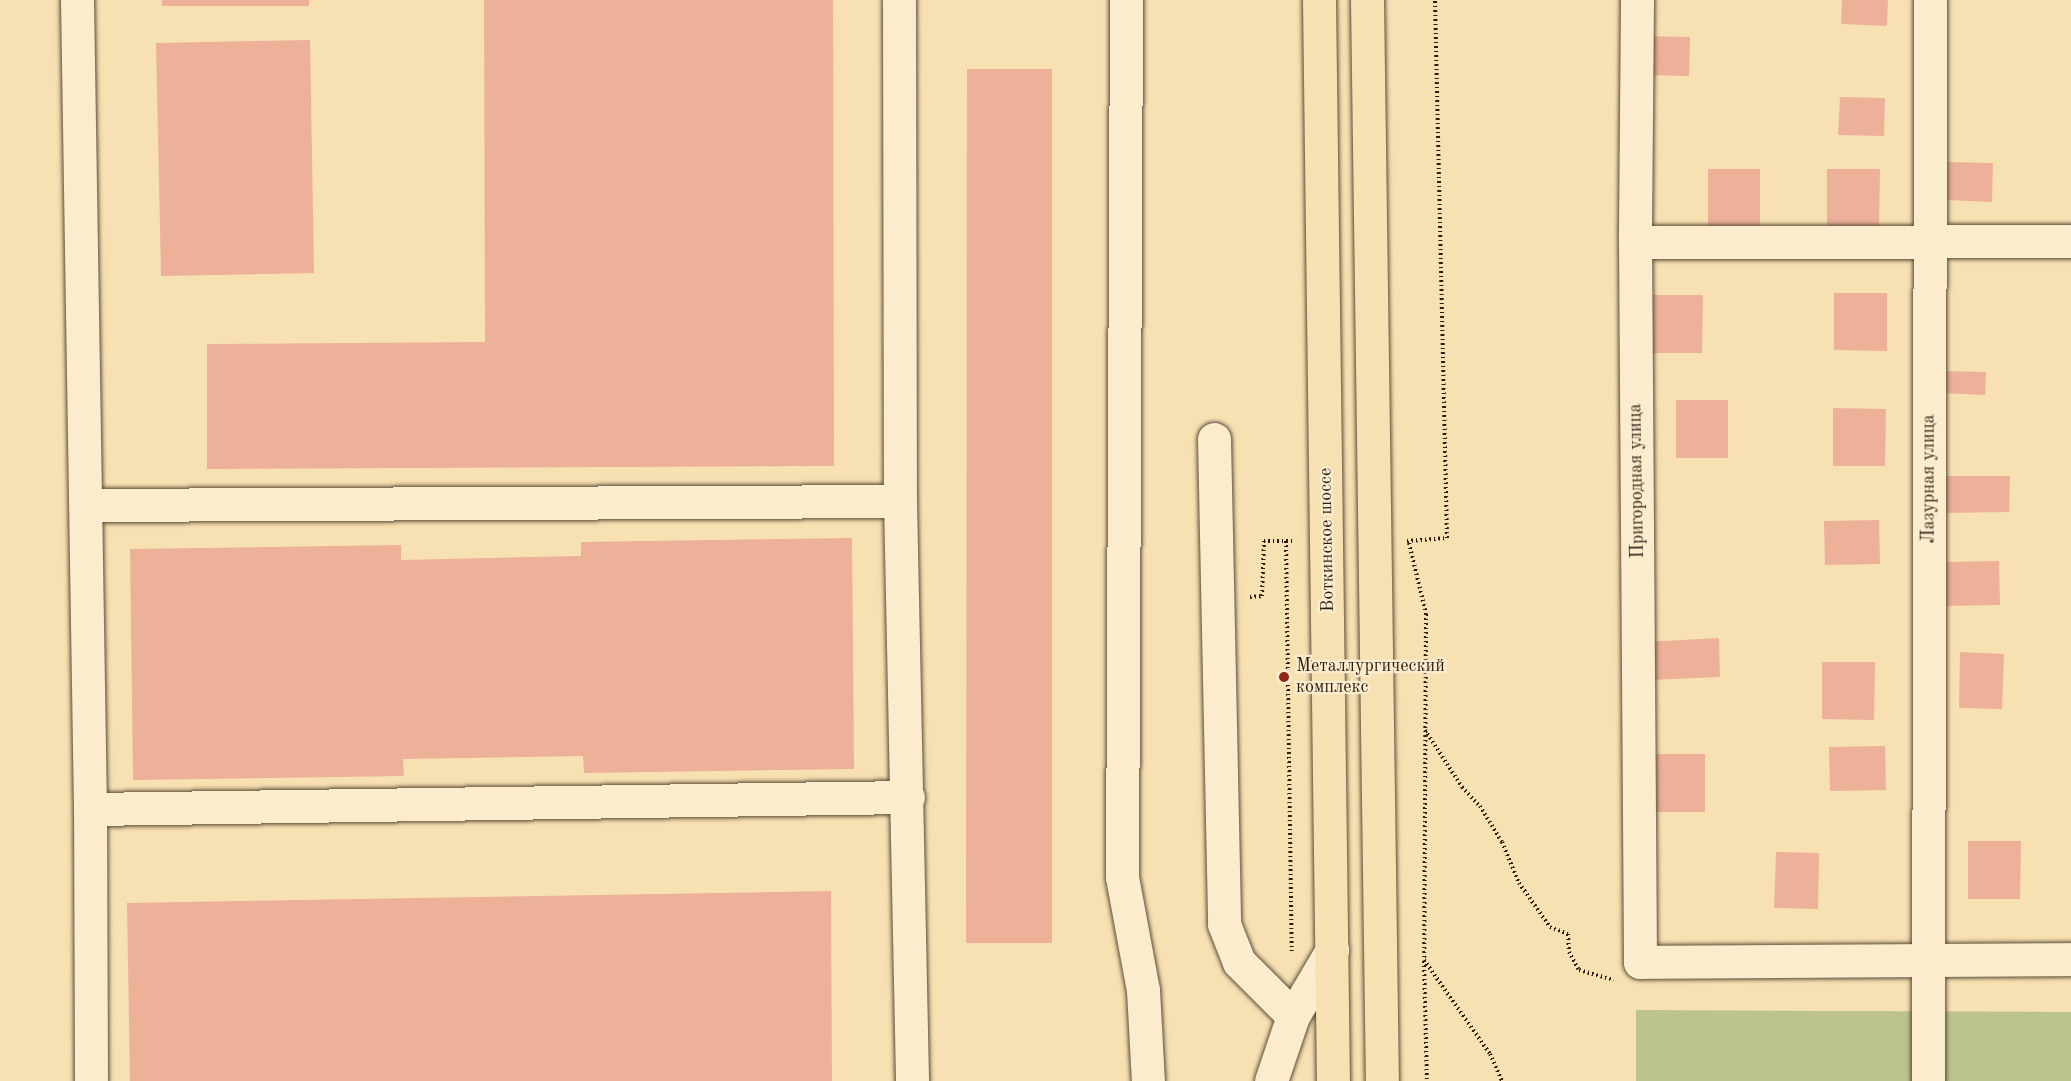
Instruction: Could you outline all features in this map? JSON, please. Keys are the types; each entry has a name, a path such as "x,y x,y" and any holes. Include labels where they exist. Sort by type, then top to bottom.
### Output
{"main road":[{"name":"Воткинское шоссе","path":"1318,0 1333,1081"},
{"path":"1367,0 1382,1081"}],"street":[{"path":"77,0 87,505 91,1081"},
{"path":"899,0 900,501 908,797 912,1081"},
{"path":"1126,0 1122,877 1143,990 1148,1081"},
{"name":"Пригородная улица","path":"1637,0 1635,242 1640,962 1929,958"},
{"name":"Лазурная улица","path":"1928,1081 1930,0"},
{"path":"1635,242 2071,241"},
{"path":"1214,439 1224,924 1239,962 1293,1016"},
{"path":"87,505 900,501"},
{"path":"90,809 908,797"},
{"path":"1271,1081 1293,1016 1332,950"},
{"path":"1929,958 2071,958"}],"path":[{"path":"1427,1081 1424,960 1426,614 1409,542 1447,537 1435,0"},
{"path":"1286,541 1292,958"},
{"path":"1424,960 1490,1054 1502,1081"}],"green space":[{"path":"1636,1010 2071,1012 2071,1081 1636,1081"}],"building":[{"path":"162,0 309,0 309,6 162,6"},
{"path":"484,0 833,0 834,466 207,469 207,344 485,342"},
{"path":"1842,0 1888,0 1887,26 1841,24"},
{"path":"1644,36 1690,37 1689,76 1644,75"},
{"path":"310,40 314,273 161,276 156,43"},
{"path":"967,69 1052,69 1052,943 966,943"},
{"path":"1840,97 1885,98 1884,136 1838,135"},
{"path":"1947,162 1993,163 1992,202 1946,200"},
{"path":"1708,169 1760,169 1760,227 1708,227"},
{"path":"1827,169 1880,169 1879,227 1827,227"},
{"path":"1834,293 1887,293 1887,351 1834,350"},
{"path":"1650,295 1703,295 1702,353 1650,353"},
{"path":"1941,371 1986,372 1985,395 1940,393"},
{"path":"1676,400 1728,400 1728,458 1676,458"},
{"path":"1833,408 1886,409 1885,466 1833,466"},
{"path":"1941,476 2010,476 2009,512 1940,513"},
{"path":"1879,520 1880,564 1825,565 1824,521"},
{"path":"852,538 854,769 584,773 583,756 403,759 404,776 133,780 130,549 401,545 401,560 581,556 581,542"},
{"path":"1999,561 2000,605 1944,606 1943,562"},
{"path":"1719,638 1720,677 1648,680 1645,642"},
{"path":"1960,652 2004,654 2002,709 1959,708"},
{"path":"1822,662 1875,662 1874,720 1822,719"},
{"path":"1885,746 1886,790 1830,791 1829,747"},
{"path":"1652,754 1705,754 1705,812 1652,812"},
{"path":"1968,841 2021,841 2020,899 1968,899"},
{"path":"1776,852 1819,853 1818,909 1774,908"},
{"path":"831,891 832,1081 130,1081 127,903"}],"place":[{"name":"Металлургический комплекс","path":"1284,677"}]}
